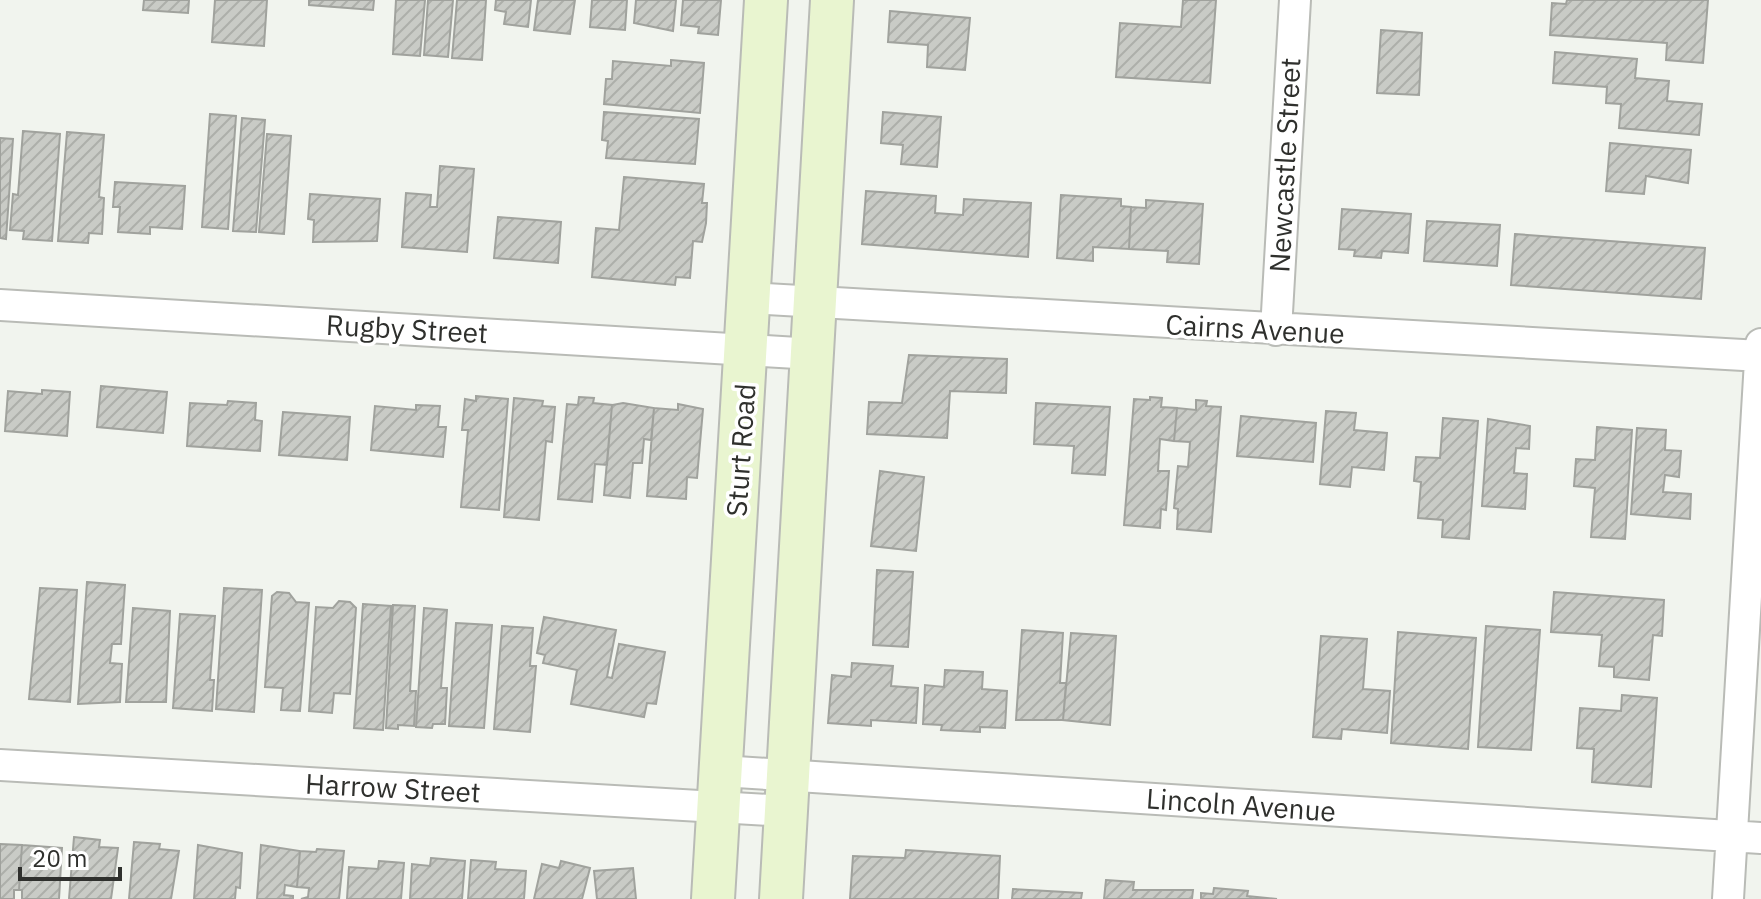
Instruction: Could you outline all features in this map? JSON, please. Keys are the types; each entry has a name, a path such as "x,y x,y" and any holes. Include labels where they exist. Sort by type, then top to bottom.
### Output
{"main road":[{"name":"Sturt Road","path":"713,899 766,0"},
{"path":"781,899 832,0"}],"street":[{"name":"Newcastle Street","path":"1276,330 1295,0"},
{"name":"Cairns Avenue","path":"749,298 1761,356"},
{"name":"Rugby Street","path":"0,305 814,354"},
{"path":"1728,899 1746,837 1761,344"},
{"name":"Harrow Street","path":"0,765 720,790"},
{"name":"Lincoln Avenue","path":"720,790 1746,837"}],"building":[{"path":"144,0 189,0 188,13 143,10"},
{"path":"215,0 267,0 264,46 212,42"},
{"path":"309,0 374,0 373,10 309,5"},
{"path":"396,0 425,0 420,56 393,54"},
{"path":"428,0 453,0 448,57 424,55"},
{"path":"457,0 486,0 482,60 452,58"},
{"path":"496,0 531,0 528,27 504,24 506,12 495,10"},
{"path":"538,0 575,0 570,34 534,30"},
{"path":"592,0 627,0 625,30 590,27"},
{"path":"636,0 676,0 673,31 634,23"},
{"path":"683,0 721,0 718,35 698,33 699,27 681,25"},
{"path":"1183,0 1216,0 1210,83 1116,77 1120,23 1181,27"},
{"path":"1567,0 1708,0 1703,63 1666,60 1667,43 1550,35 1552,3 1566,4"},
{"path":"890,11 970,18 965,70 927,67 928,45 888,42"},
{"path":"1381,30 1422,33 1419,95 1377,93"},
{"path":"1555,52 1637,59 1635,78 1669,81 1667,101 1702,104 1699,135 1619,128 1621,104 1606,103 1607,87 1553,83"},
{"path":"671,60 704,63 700,113 604,104 606,79 612,79 613,61 671,66"},
{"path":"604,112 699,119 695,164 606,158 608,141 602,140"},
{"path":"883,112 941,117 937,167 901,164 903,145 881,143"},
{"path":"210,114 236,116 228,229 202,227"},
{"path":"242,118 265,120 256,232 233,231"},
{"path":"23,131 60,134 52,241 23,239 24,231 10,230 13,194 18,195"},
{"path":"67,132 104,135 99,197 104,198 102,234 89,233 88,243 58,241"},
{"path":"267,134 291,136 284,234 259,232"},
{"path":"0,138 13,139 6,239 0,238"},
{"path":"1610,143 1691,150 1688,183 1646,176 1644,194 1606,191"},
{"path":"440,166 474,169 467,252 402,247 406,193 431,195 430,207 437,207"},
{"path":"624,177 704,184 702,203 707,203 706,223 702,242 693,241 690,278 676,277 675,285 592,277 596,228 619,230"},
{"path":"115,182 185,186 182,229 150,227 150,234 118,232 120,207 113,207"},
{"path":"866,191 936,196 935,213 963,215 964,199 1031,203 1028,257 862,244"},
{"path":"310,194 380,199 377,241 313,242 314,220 308,219"},
{"path":"1061,195 1121,199 1121,206 1131,207 1129,249 1093,247 1093,261 1057,258"},
{"path":"1146,200 1203,204 1199,264 1167,262 1168,251 1129,249 1131,207 1146,208"},
{"path":"1342,209 1411,214 1408,253 1382,251 1381,258 1354,256 1355,250 1339,249"},
{"path":"498,217 561,222 558,263 494,258"},
{"path":"1427,221 1500,225 1497,266 1424,261"},
{"path":"1515,234 1705,248 1701,299 1511,285"},
{"path":"909,355 1007,359 1006,393 950,391 947,438 867,434 869,402 902,403"},
{"path":"101,386 167,392 163,433 97,427"},
{"path":"42,390 70,392 67,436 5,431 8,391 42,394"},
{"path":"476,396 508,399 499,510 461,507 468,430 462,430 465,399 476,401"},
{"path":"579,397 594,398 593,403 612,405 607,465 595,464 592,502 558,499 567,404 578,405"},
{"path":"1150,397 1162,398 1161,407 1177,408 1174,441 1160,439 1158,471 1169,471 1166,510 1161,509 1160,528 1124,525 1134,399 1150,400"},
{"path":"514,398 543,401 542,406 555,407 552,442 546,441 539,520 504,517"},
{"path":"1196,400 1207,401 1206,406 1221,407 1211,532 1177,529 1178,509 1174,508 1178,466 1188,467 1190,442 1174,441 1177,408 1196,410"},
{"path":"228,401 256,403 255,420 262,421 260,451 187,446 190,403 227,405"},
{"path":"623,403 654,408 651,440 644,439 642,463 633,463 630,498 604,495 612,405"},
{"path":"1036,403 1110,407 1105,475 1072,473 1074,446 1034,444"},
{"path":"678,404 703,409 697,478 687,477 686,499 647,496 654,408 678,410"},
{"path":"416,405 440,406 438,427 446,427 443,457 371,450 375,406 416,410"},
{"path":"1326,411 1356,413 1354,430 1387,433 1384,470 1352,467 1350,487 1320,484"},
{"path":"283,412 350,417 347,460 279,455"},
{"path":"1241,416 1316,423 1313,462 1237,456"},
{"path":"1443,418 1478,421 1469,539 1442,537 1443,520 1418,518 1421,482 1414,481 1416,457 1440,458"},
{"path":"1488,419 1530,426 1529,449 1516,448 1514,473 1527,474 1525,509 1482,506"},
{"path":"1597,427 1632,430 1625,539 1591,537 1595,488 1574,486 1576,459 1595,460"},
{"path":"1637,428 1666,430 1665,450 1681,451 1679,477 1665,475 1663,492 1691,494 1690,519 1631,514"},
{"path":"880,471 924,477 916,551 871,546"},
{"path":"877,570 913,572 908,647 873,645"},
{"path":"87,582 125,585 121,644 112,644 110,663 122,664 120,702 78,704"},
{"path":"40,588 77,590 70,702 29,699"},
{"path":"224,588 262,590 254,712 216,709"},
{"path":"277,592 289,593 296,602 309,603 300,711 281,710 283,688 265,687 272,596"},
{"path":"1554,592 1664,600 1662,636 1653,635 1649,680 1614,677 1614,667 1599,666 1602,635 1551,632"},
{"path":"339,601 350,602 356,608 350,694 334,693 332,713 309,711 316,607 333,608"},
{"path":"363,604 391,606 383,730 354,728"},
{"path":"393,605 415,606 410,691 416,691 414,726 398,725 398,729 386,728"},
{"path":"133,608 170,611 166,702 126,702"},
{"path":"424,608 447,610 441,688 447,688 445,724 433,724 432,728 416,727"},
{"path":"180,614 215,616 210,680 214,680 212,711 173,708"},
{"path":"544,617 616,630 607,677 612,678 619,644 665,652 656,704 647,703 644,717 571,704 577,670 543,663 545,655 537,653"},
{"path":"456,623 492,625 484,728 449,726"},
{"path":"502,626 533,628 530,666 536,666 530,732 494,729"},
{"path":"1486,626 1540,630 1531,750 1478,747"},
{"path":"1022,630 1063,633 1060,683 1066,683 1063,720 1016,720"},
{"path":"1398,632 1476,638 1468,749 1391,743"},
{"path":"1071,633 1116,636 1110,725 1063,720"},
{"path":"1321,636 1367,639 1363,689 1390,691 1387,733 1342,729 1341,739 1313,737"},
{"path":"852,663 893,666 891,686 918,688 916,723 871,720 871,726 828,723 832,675 851,677"},
{"path":"945,670 983,672 982,689 1007,691 1005,728 980,727 980,732 941,730 942,725 923,724 925,685 944,687"},
{"path":"1622,695 1657,698 1651,787 1592,782 1594,749 1577,748 1580,708 1621,711"},
{"path":"74,837 100,840 99,847 118,848 111,899 69,899"},
{"path":"134,842 160,844 159,849 179,851 171,899 129,899"},
{"path":"0,844 22,845 19,890 14,890 14,899 0,899"},
{"path":"22,845 62,848 59,899 22,899 22,890 19,890"},
{"path":"198,845 242,853 240,888 236,887 235,899 194,899"},
{"path":"261,845 300,851 297,887 285,885 284,895 293,896 293,899 257,899"},
{"path":"317,849 344,851 339,899 301,899 308,897 309,888 297,887 300,851 316,852"},
{"path":"906,850 1000,856 998,899 850,899 853,856 905,858"},
{"path":"431,858 465,861 462,899 410,899 412,864 430,866"},
{"path":"471,860 496,862 495,869 526,871 524,899 468,899"},
{"path":"379,861 404,863 401,899 347,899 349,867 378,869"},
{"path":"561,861 590,868 582,899 534,899 542,864 559,868"},
{"path":"633,868 636,899 597,899 594,871"},
{"path":"1106,880 1134,882 1133,890 1193,890 1192,899 1104,899"},
{"path":"1214,888 1248,891 1247,896 1277,899 1201,899 1201,893 1213,894"},
{"path":"1013,889 1082,893 1081,899 1012,899"}]}
